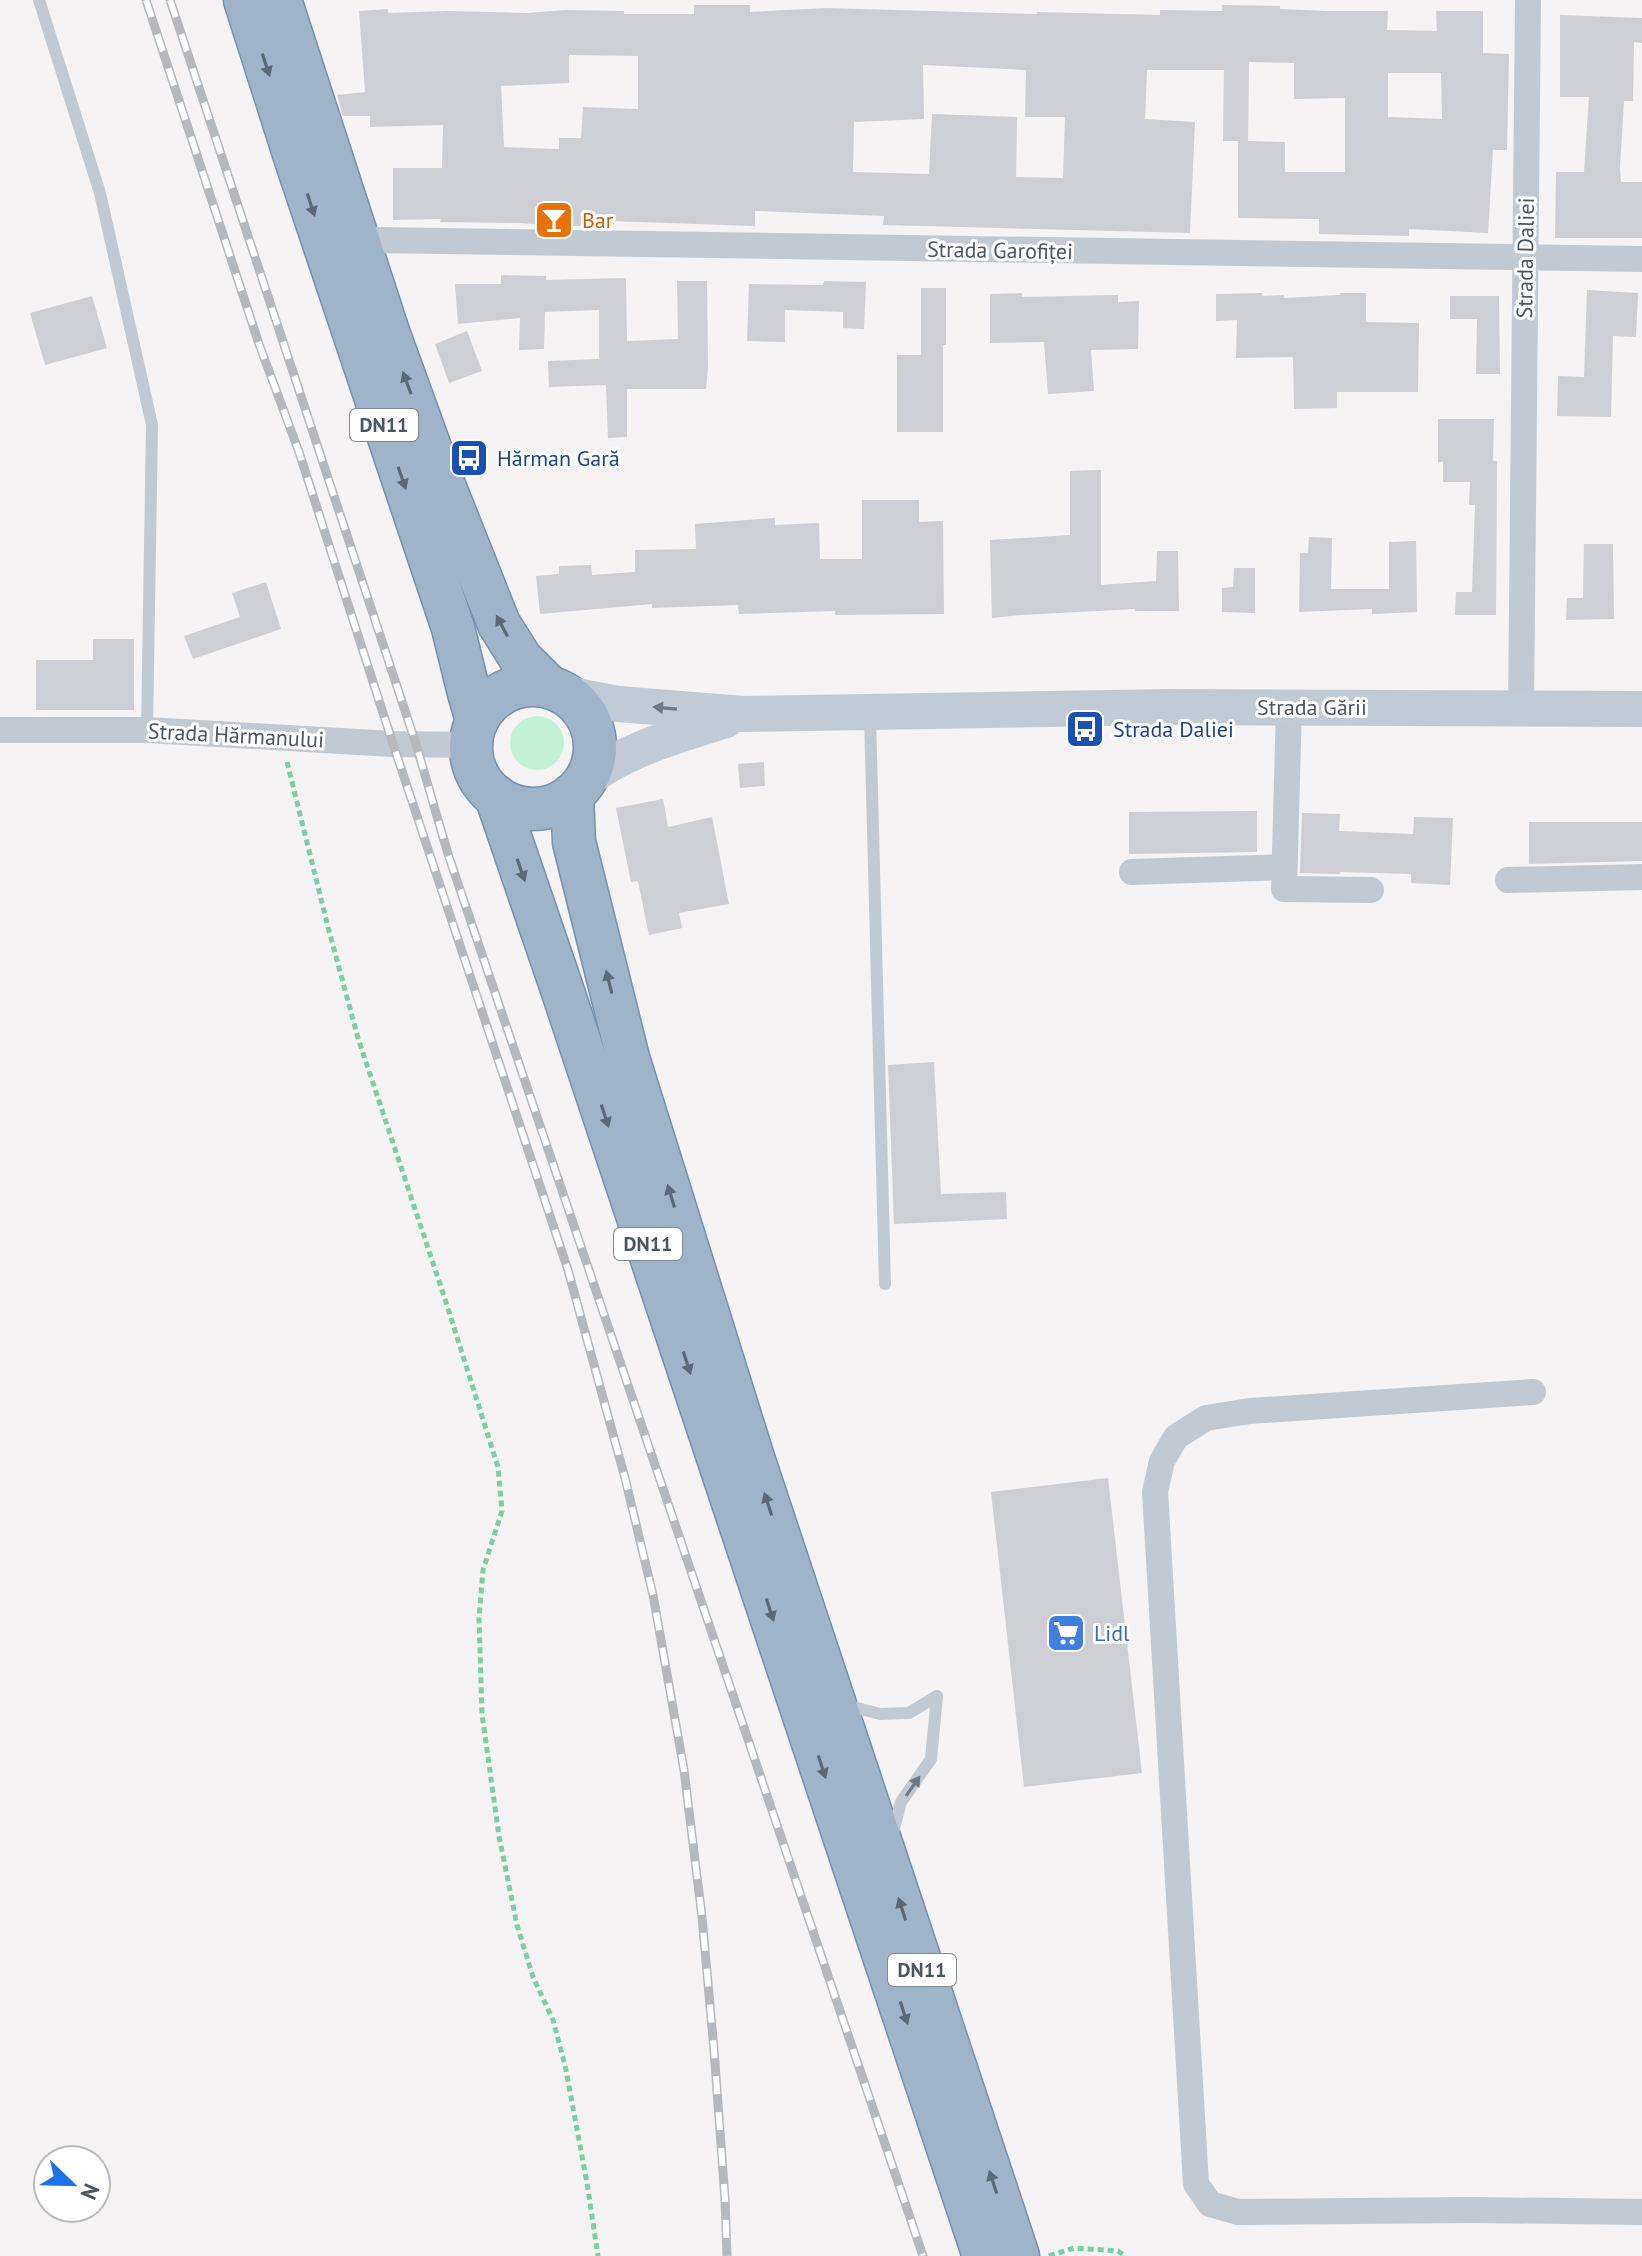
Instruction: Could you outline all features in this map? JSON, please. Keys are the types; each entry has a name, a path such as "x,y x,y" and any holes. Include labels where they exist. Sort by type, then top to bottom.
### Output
{"highway":[{"name":"DN11","path":"245,0 453,628 469,693 474,764 482,782 496,796 984,2256"},
{"name":"DN11","path":"280,0 358,242 441,478 499,624 521,659 581,707 591,723 595,742 594,762 579,787 574,842 628,1058 753,1458 1018,2256"},
{"path":"474,732 490,703 507,691 527,685 557,690"},
{"path":"496,796 514,806 534,809 554,805 579,787"}],"main road":[{"path":"557,690 618,704 743,714"},
{"name":"Strada Gării","path":"743,714 1289,707 1642,709"},
{"path":"579,787 604,766 637,749 743,714"}],"street":[{"name":"Strada Daliei","path":"1521,709 1528,0"},
{"name":"Strada Garofiței","path":"358,242 1642,259"},
{"path":"1289,707 1284,889 1371,890"},
{"name":"Strada Hărmanului","path":"0,730 147,730 393,744 474,732"},
{"path":"1132,872 1284,867"},
{"path":"1508,880 1642,877"},
{"path":"1533,1392 1250,1411 1206,1418 1176,1437 1162,1461 1155,1492 1196,2184 1210,2204 1238,2212 1642,2212"}],"lane":[{"path":"39,0 100,193 152,425 147,730"},
{"path":"870,712 885,1284"},
{"path":"833,1702 880,1714 909,1713 937,1696 931,1759 901,1802 885,1858"}],"path":[{"path":"281,737 358,1038 498,1467 502,1511 483,1570 479,1618 482,1714 499,1836 517,1925 533,1977 553,2020 565,2065 598,2256"},
{"path":"1048,2256 1074,2248 1118,2251 1125,2256"}],"green space":[{"path":"537,716 548,718 556,724 562,732 562,754 556,762 548,768 537,770 526,768 518,762 512,754 510,743 512,732 518,724 526,718"}],"building":[{"path":"694,5 750,5 750,12 826,8 1160,15 1160,10 1222,11 1222,5 1280,6 1280,9 1388,11 1387,30 1437,31 1436,11 1483,11 1483,53 1509,54 1507,150 1493,150 1488,233 1409,229 1409,236 1319,234 1319,219 1238,218 1238,141 1223,141 1224,70 1147,70 1145,119 1195,122 1190,233 883,225 884,216 755,211 755,226 609,221 609,226 559,226 440,222 441,219 393,220 393,168 442,168 443,125 370,127 370,116 343,116 337,95 365,92 359,11 527,13 565,10 694,14","holes":["569,55 638,56 638,109 583,107 581,138 559,138 559,149 504,147 501,86 569,83","1249,62 1294,63 1294,99 1345,98 1345,172 1285,172 1285,142 1248,141","923,65 1026,70 1025,117 1065,117 1063,178 1016,177 1017,117 932,114 929,174 853,172 854,122 924,119","1388,73 1441,73 1442,119 1388,117"]},
{"path":"1560,15 1642,18 1642,43 1634,42 1633,101 1624,101 1620,168 1621,182 1642,182 1642,238 1555,238 1556,172 1584,172 1589,97 1560,97"},
{"path":"501,275 546,276 546,280 626,278 627,341 678,339 677,281 707,281 706,389 627,389 627,437 608,438 606,385 549,387 548,361 599,359 599,310 545,312 544,349 519,350 520,318 458,324 455,284 501,284"},
{"path":"824,281 866,282 864,329 843,328 843,312 785,310 785,342 747,341 749,284 823,285"},
{"path":"921,288 946,288 943,432 897,432 897,355 921,355"},
{"path":"1587,290 1638,293 1636,337 1613,336 1611,417 1557,416 1558,376 1584,377"},
{"path":"1022,293 1022,297 1118,295 1118,302 1139,301 1138,349 1091,350 1094,391 1048,394 1044,342 990,343 990,294"},
{"path":"1262,293 1262,296 1284,295 1284,298 1366,293 1366,322 1419,323 1418,392 1337,392 1337,408 1294,409 1293,357 1236,358 1237,320 1216,321 1216,294"},
{"path":"92,296 107,348 45,365 30,313"},
{"path":"1450,296 1499,296 1500,374 1476,374 1477,319 1450,319"},
{"path":"467,331 482,371 449,383 435,344"},
{"path":"1438,419 1494,419 1493,461 1497,461 1496,615 1455,615 1456,592 1472,592 1475,505 1469,505 1470,482 1443,482 1443,462 1438,462"},
{"path":"1101,470 1101,585 1156,581 1157,551 1178,551 1179,611 1135,609 992,618 990,540 1070,535 1070,471"},
{"path":"862,500 919,500 919,522 943,521 944,614 835,615 835,611 739,614 738,605 652,608 652,604 540,614 536,576 559,574 559,566 591,565 592,575 635,572 635,550 696,549 695,524 775,518 775,525 819,523 820,559 862,559"},
{"path":"1309,537 1332,538 1331,589 1389,589 1389,542 1416,541 1417,612 1372,614 1372,609 1299,612 1300,553 1308,553"},
{"path":"1584,544 1613,544 1614,619 1566,620 1567,598 1583,598"},
{"path":"1234,568 1255,568 1255,613 1222,612 1222,588 1233,587"},
{"path":"266,582 281,629 193,659 184,636 240,617 232,593"},
{"path":"93,639 134,639 134,710 36,710 36,660 93,660"},
{"path":"764,762 765,786 740,788 738,764"},
{"path":"663,799 668,827 712,817 729,904 679,913 682,928 649,935 638,881 631,882 616,808"},
{"path":"1257,811 1257,852 1129,854 1129,812"},
{"path":"1302,813 1340,814 1339,831 1413,834 1414,817 1453,818 1450,885 1411,883 1411,874 1300,873"},
{"path":"1529,822 1642,822 1642,861 1529,864"},
{"path":"934,1062 941,1194 1006,1192 1007,1219 894,1224 888,1065"},
{"name":"Lidl","path":"1108,1478 1142,1773 1024,1787 991,1492"}],"railway":[{"path":"146,0 259,344 299,452 568,1270 625,1478 653,1595 684,1770 714,2050 727,2256"},
{"path":"170,0 416,744 448,854 923,2256"}],"place":[{"name":"Bar","path":"554,220"},
{"name":"Hărman Gară","path":"469,458"},
{"name":"Strada Daliei","path":"1085,729"},
{"name":"Lidl","path":"1066,1633"}]}
